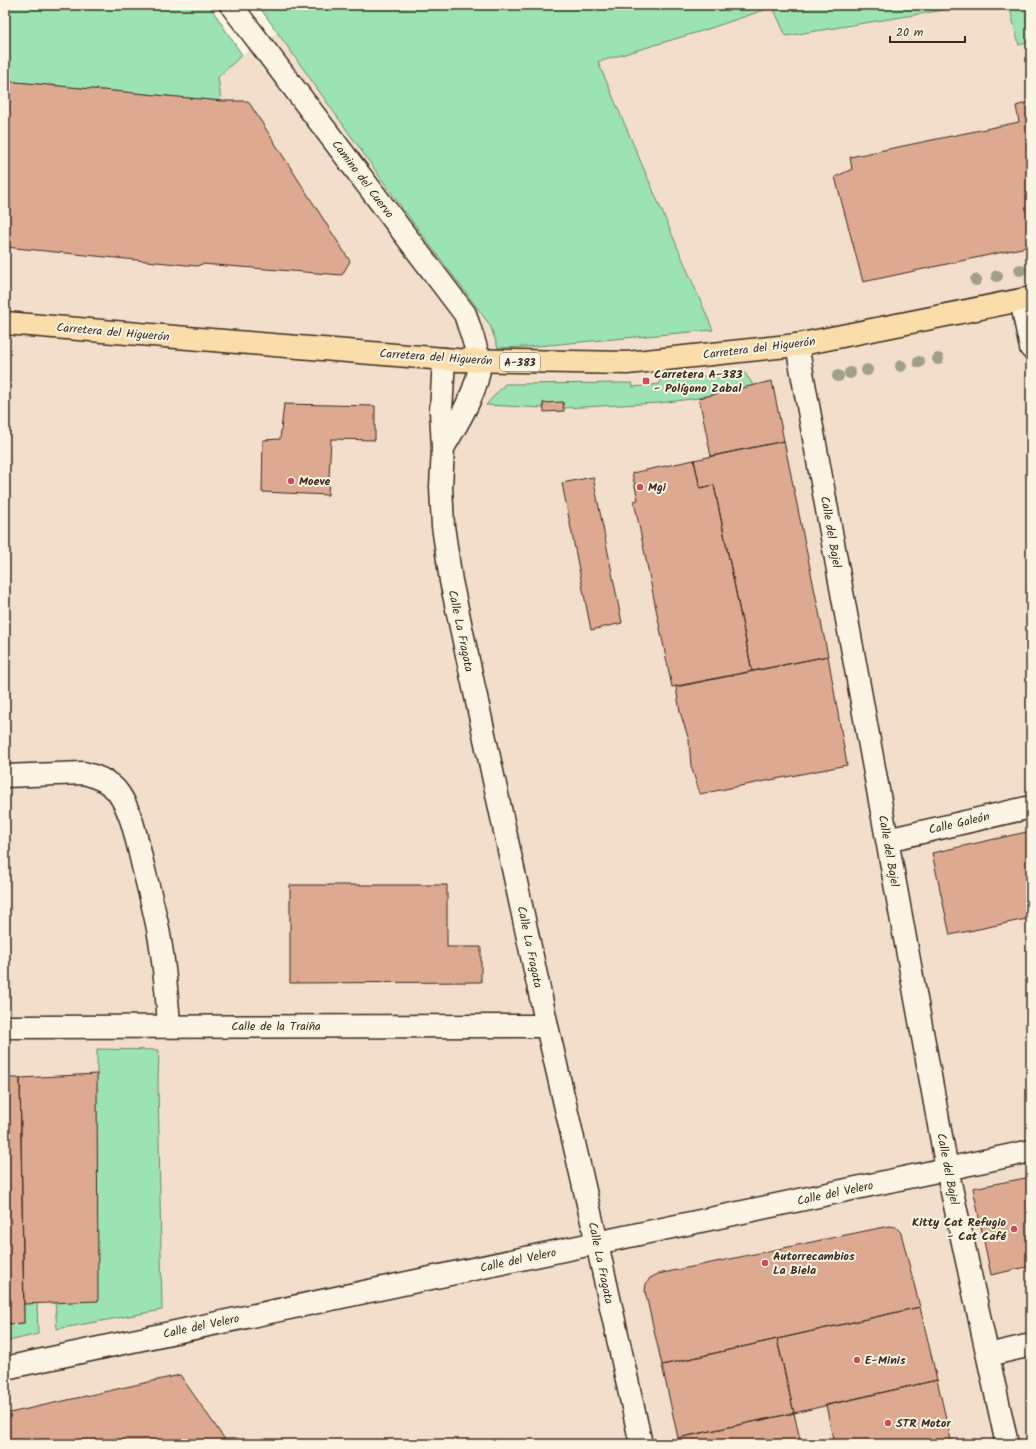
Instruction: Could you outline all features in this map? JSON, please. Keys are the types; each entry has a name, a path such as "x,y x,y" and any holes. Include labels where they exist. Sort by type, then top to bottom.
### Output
{"main road":[{"name":"Carretera del Higuerón","path":"5,324 444,359 479,361 627,363 797,345 1026,299"}],"street":[{"name":"Camino del Cuervo","path":"231,5 465,314 479,361"},
{"path":"1026,299 1031,348"},
{"name":"Calle del Bajel","path":"797,345 947,1169 1007,1444"},
{"name":"Calle La Fragata","path":"444,359 441,411 443,448 440,487 442,526 451,581 547,1026 641,1444"},
{"name":"Calle La Fragata","path":"443,448 461,417 470,397 478,375 479,361"},
{"path":"5,776 83,773 93,775 110,785 119,794 136,835 158,929 167,997 169,1026"},
{"name":"Calle Galeón","path":"887,840 1031,807"},
{"name":"Calle de la Traiña","path":"5,1027 547,1026"},
{"name":"Calle del Velero","path":"5,1368 1031,1151"},
{"path":"988,1355 1031,1345"}],"shaded area":[{"path":"974,5 1009,5 1019,44 1031,42 1031,1444 5,1444 5,81 221,101 218,77 242,55 278,32 400,205 490,325 498,347 526,347 713,329 598,62 705,30 773,7 786,36"}],"green space":[{"path":"5,5 209,5 242,55 218,77 221,101 5,81"},
{"path":"258,5 974,5 786,36 773,7 705,30 598,62 713,330 526,347 498,348 490,325 400,205"},
{"path":"1009,5 1031,5 1031,42 1019,45"},
{"path":"745,373 754,386 699,398 659,403 563,408 543,403 543,408 486,405 505,384 632,383 633,387 660,384 660,379"},
{"path":"97,1049 159,1050 158,1080 162,1310 57,1329 55,1302 97,1074"},
{"path":"37,1303 38,1334 5,1342 5,1324 24,1323 24,1304"}],"building":[{"path":"5,81 221,101 248,101 350,261 342,275 202,264 197,266 5,247"},
{"path":"1031,101 1031,246 863,282 835,177 852,169 850,157 1019,122 1016,106"},
{"path":"772,381 784,441 711,456 699,398"},
{"path":"563,402 564,411 544,412 543,403"},
{"path":"284,404 375,406 375,440 331,439 328,495 262,492 263,440 280,439"},
{"path":"784,441 828,656 752,671 714,485 700,488 694,460"},
{"path":"694,460 700,488 714,485 752,671 672,687 634,501 638,500 632,473"},
{"path":"593,477 622,623 591,630 562,483"},
{"path":"828,656 847,765 700,794 691,766 689,740 680,712 676,687"},
{"path":"1031,831 1031,918 950,935 932,853"},
{"path":"290,885 447,885 447,947 481,947 481,982 290,983"},
{"path":"97,1074 98,1301 24,1304 20,1078"},
{"path":"5,1078 20,1078 24,1323 5,1324"},
{"path":"1031,1177 1031,1266 991,1275 973,1188"},
{"path":"889,1226 896,1227 901,1233 920,1307 662,1365 645,1291 646,1284 650,1278 658,1274"},
{"name":"E-Minis","path":"920,1307 937,1380 794,1413 777,1339"},
{"path":"777,1339 794,1413 678,1438 662,1365"},
{"path":"180,1375 228,1444 5,1444 5,1414"},
{"name":"STR Motor","path":"937,1380 952,1444 834,1444 826,1405"},
{"path":"794,1413 801,1444 679,1444 678,1438"}],"place":[{"name":"Carretera A-383 - Polígono Zabal","path":"646,381"},
{"name":"Moeve","path":"291,481"},
{"name":"Mgi","path":"640,487"},
{"name":"Kitty Cat Refugio - Cat Café","path":"1014,1229"},
{"name":"Autorrecambios La Biela","path":"765,1263"},
{"name":"E-Minis","path":"857,1360"},
{"name":"STR Motor","path":"888,1423"}]}
